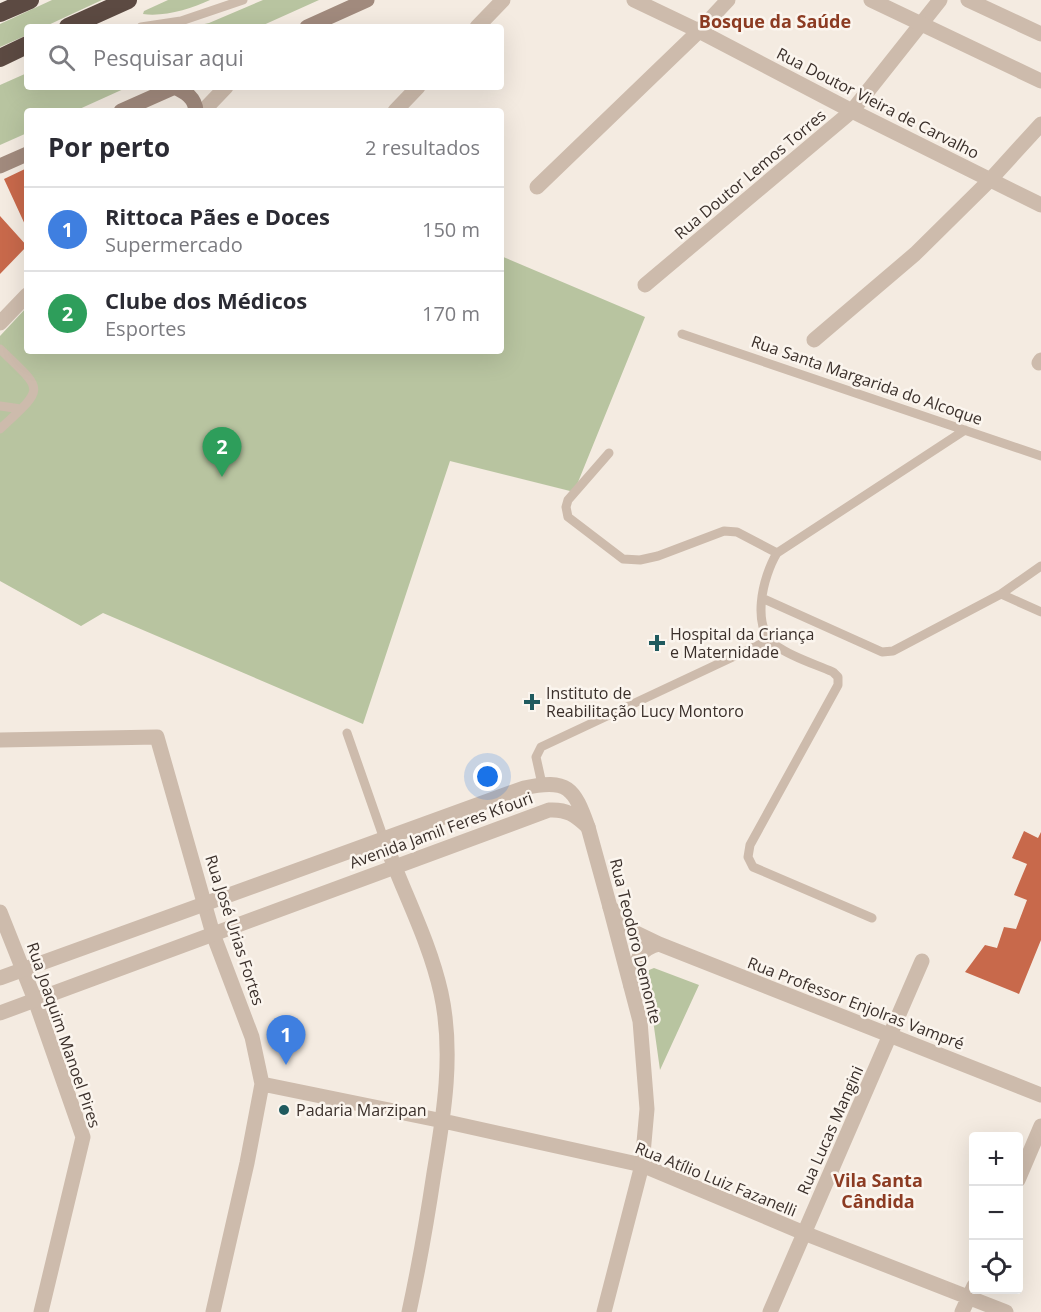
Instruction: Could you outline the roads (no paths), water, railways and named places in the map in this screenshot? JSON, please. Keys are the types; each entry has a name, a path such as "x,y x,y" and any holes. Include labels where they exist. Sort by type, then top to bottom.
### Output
{"highway":[{"path":"0,14 30,0"},
{"path":"75,24 128,0"},
{"path":"0,60 24,47"}],"main road":[{"path":"314,24 367,0"},
{"path":"128,108 167,90"},
{"path":"182,90 191,97 195,108"},
{"path":"0,166 24,154"}],"street":[{"path":"480,24 503,0"},
{"name":"Rua Doutor Vieira de Carvalho","path":"634,0 1041,205"},
{"path":"537,187 699,31 728,0"},
{"path":"871,0 1041,81"},
{"name":"Rua Doutor Lemos Torres","path":"645,285 852,111 940,0"},
{"path":"968,0 1041,34"},
{"path":"206,108 223,90"},
{"path":"398,108 415,90"},
{"path":"814,340 915,254 990,180 1041,124"},
{"path":"0,323 24,298"},
{"name":"Rua José Urias Fortes","path":"0,740 157,737 213,934 252,1037 262,1084 247,1163 213,1312"},
{"name":"Avenida Jamil Feres Kfouri","path":"0,978 524,788 542,784 561,785 571,791 579,801 588,827"},
{"name":"Avenida Jamil Feres Kfouri","path":"0,1013 549,810 563,809 588,827"},
{"name":"Rua Teodoro Demonte","path":"588,827 640,1022 648,1108 642,1166 604,1312"},
{"path":"384,839 429,951 441,993 448,1041 443,1121 422,1250 409,1312"},
{"name":"Rua Professor Enjolras Vampré","path":"610,907 634,932 658,944 1041,1095"},
{"name":"Rua Joaquim Manoel Pires","path":"0,912 24,970 83,1137 41,1312"},
{"path":"631,986 638,957 647,947 658,944"},
{"name":"Rua Lucas Mangini","path":"770,1312 922,961"},
{"name":"Rua Atílio Luiz Fazanelli","path":"262,1084 443,1121 642,1166 968,1299 1006,1312"},
{"path":"1023,1167 1041,1126"}],"lane":[{"path":"161,24 181,21 243,0"},
{"path":"0,60 24,56"},
{"name":"Rua Santa Margarida do Alcoque","path":"682,333 1041,456"},
{"path":"0,349 33,381 35,389 33,396 0,429"},
{"path":"0,406 21,409"},
{"path":"872,918 753,867 748,857 750,845 838,685 838,677 833,672 778,647 769,640 763,629 762,598 770,564 777,553 965,430"},
{"path":"609,453 568,500 566,507 568,517 623,559 640,560 658,556 724,531 737,532 777,553"},
{"path":"762,598 882,652 893,651 1001,594 1041,566"},
{"path":"1001,594 1041,612"},
{"path":"542,784 536,757 541,747 769,640"},
{"path":"347,733 384,839"}],"place":[{"name":"Clube dos Médicos","path":"222,477"},
{"name":"Hospital da Criança e Maternidade","path":"657,643"},
{"name":"Instituto de Reabilitação Lucy Montoro","path":"532,702"},
{"name":"Rittoca Pães e Doces","path":"286,1065"},
{"name":"Padaria Marzipan","path":"284,1110"}],"district":[{"name":"Bosque da Saúde","path":"775,21"},
{"name":"Vila Santa Cândida","path":"878,1190"}]}
